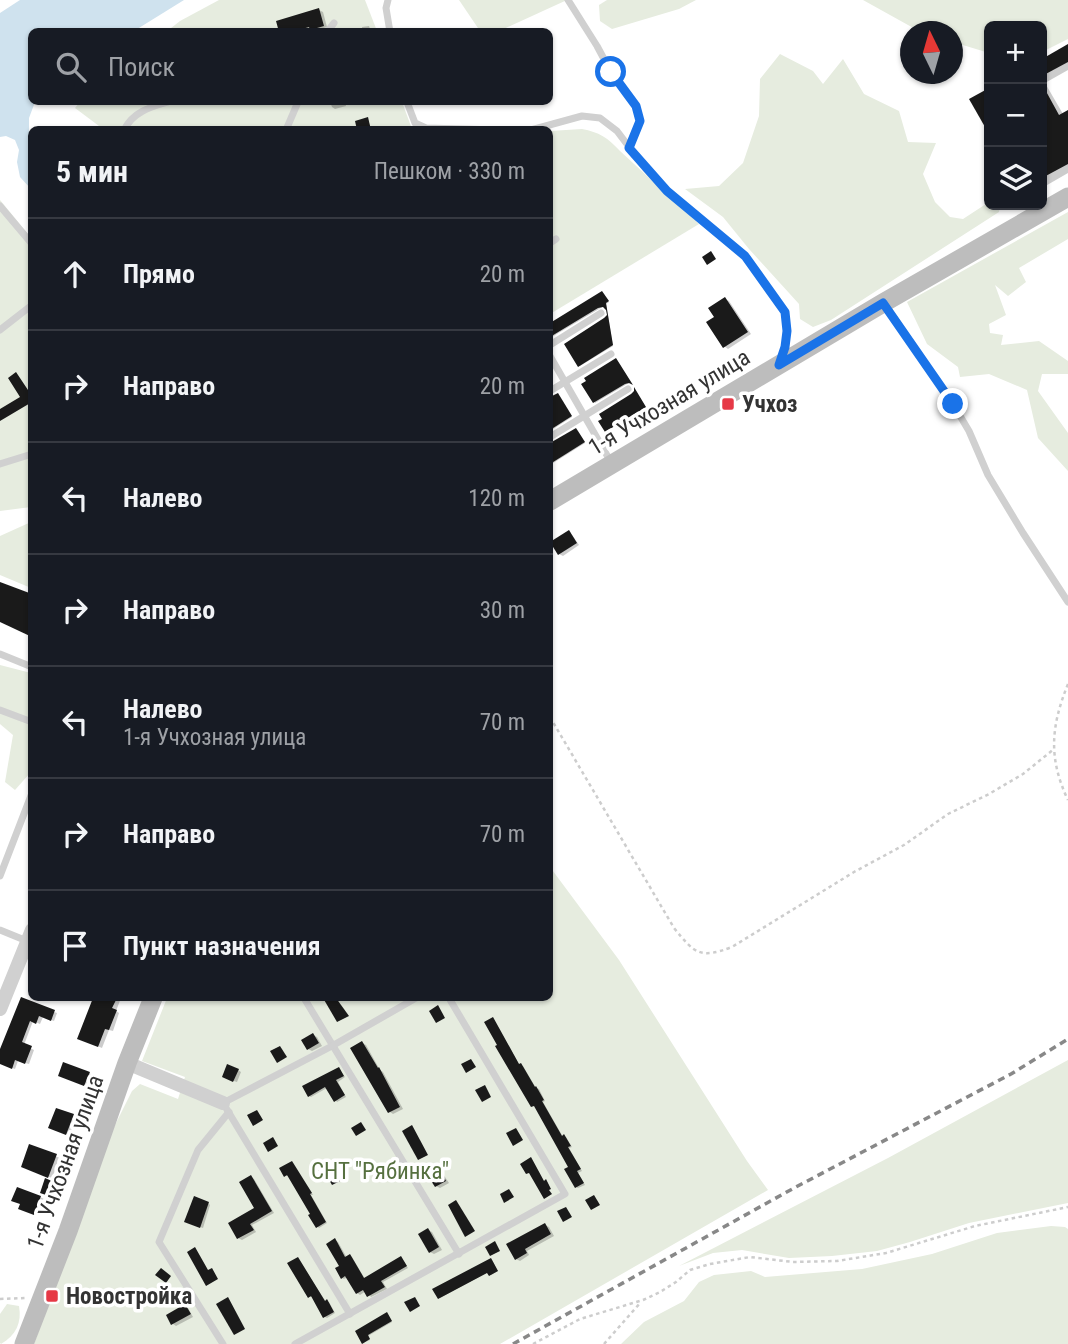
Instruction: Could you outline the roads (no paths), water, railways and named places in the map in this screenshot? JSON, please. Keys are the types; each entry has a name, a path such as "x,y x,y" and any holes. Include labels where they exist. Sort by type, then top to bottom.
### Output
{"street":[{"name":"1-я Учхозная улица","path":"553,498 1068,197"},
{"path":"0,1009 28,938"},
{"name":"1-я Учхозная улица","path":"24,1344 152,1001"},
{"path":"127,1063 226,1107"}],"lane":[{"path":"388,0 386,8 389,28"},
{"path":"568,0 611,72 636,106 640,121 629,148"},
{"path":"330,28 334,23"},
{"path":"126,126 144,110 159,105"},
{"path":"288,126 297,105"},
{"path":"408,105 415,126"},
{"path":"546,126 582,116 600,118 617,131 667,191 745,256 785,312 787,331 779,365"},
{"path":"0,206 28,239"},
{"path":"883,303 953,404 988,475 1068,602"},
{"path":"0,330 28,308"},
{"path":"553,343 601,313"},
{"path":"553,389 611,354"},
{"path":"553,361 612,465"},
{"path":"553,435 628,389"},
{"path":"0,464 28,455"},
{"path":"0,654 28,665"},
{"path":"0,710 28,720"},
{"path":"0,876 28,803"},
{"path":"0,930 28,935"},
{"path":"305,1001 459,1254"},
{"path":"223,1344 159,1242 198,1150 226,1107 411,1001"},
{"path":"295,1344 565,1194 451,1001"},
{"path":"226,1107 350,1314"}],"water":[{"path":"20,0 184,0 139,28 28,28 28,105 34,105 28,126 28,186 20,177 17,162 19,150 15,140 6,136 0,137 0,13"}],"railway":[{"path":"513,1344 794,1188 1011,1074 1068,1039"}],"place":[{"name":"Учхоз","path":"728,404"},
{"name":"Новостройка","path":"52,1296"}],"park label":[{"name":"СНТ \"Рябинка\"","path":"380,1171"}]}
